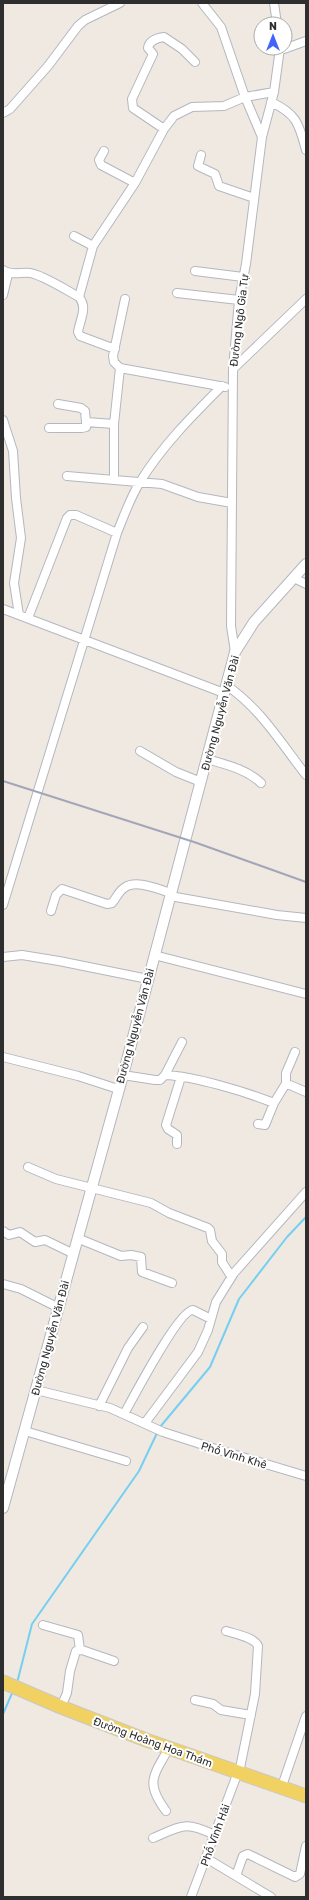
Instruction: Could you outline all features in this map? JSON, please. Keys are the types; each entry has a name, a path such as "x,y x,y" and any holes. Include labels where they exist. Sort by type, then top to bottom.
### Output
{"main road":[{"name":"Đường Hoàng Hoa Thám","path":"11,1686 61,1707 169,1748 282,1786 306,1796"}],"street":[{"path":"3,113 10,109 33,84 78,26 85,20 120,3"},
{"path":"202,3 221,27 244,97 262,137"},
{"path":"274,3 276,16"},
{"path":"164,128 133,108 132,105 132,99 153,54 148,46 151,42 164,37 182,49 195,62"},
{"path":"293,45 306,41"},
{"name":"Đường Ngô Gia Tự","path":"235,652 231,626 233,369 239,300 262,137 274,92 279,56"},
{"path":"79,297 94,246 135,183 164,128 174,116 183,110 192,107 224,106 244,97 274,92"},
{"path":"271,102 284,108 296,119 306,150"},
{"path":"104,151 99,160 101,165 135,183"},
{"path":"201,155 198,166 215,174 219,186 254,198"},
{"path":"74,236 94,246"},
{"path":"194,271 243,277"},
{"path":"3,295 6,272 31,273 42,276 48,281 79,297 83,303 84,312 78,332 80,336 114,350"},
{"path":"177,293 239,300"},
{"path":"125,299 114,350 114,362 120,368 232,388"},
{"path":"233,369 306,299"},
{"path":"114,480 114,424 120,368"},
{"path":"3,905 117,533 127,506 139,483 166,445 186,422 222,386"},
{"path":"49,428 86,427 85,411 81,408 58,404"},
{"path":"3,420 13,451 16,498 21,538 14,582 19,615"},
{"path":"86,422 114,424"},
{"path":"67,476 162,484 198,497 232,503"},
{"path":"28,618 67,518 70,515 83,518 117,533"},
{"name":"Đường Nguyễn Văn Đài","path":"3,1508 59,1308 72,1253 123,1075 235,652 254,622 306,564"},
{"path":"294,578 306,584"},
{"path":"3,609 84,640 225,689 244,698 257,710 306,775"},
{"path":"140,751 176,772 201,782"},
{"path":"207,759 252,774 261,783"},
{"path":"51,911 56,895 62,889 107,904 112,903 119,893 129,885 137,884 170,895 277,915 306,918"},
{"path":"3,957 22,955 148,979"},
{"path":"154,956 306,994"},
{"path":"123,1075 160,1080 165,1075 182,1042"},
{"path":"258,1124 265,1125 268,1121 274,1103 286,1084 286,1073 295,1052"},
{"path":"3,1057 78,1076 118,1089"},
{"path":"165,1075 181,1077 248,1094 274,1103"},
{"path":"177,1144 177,1135 168,1129 166,1125 181,1077"},
{"path":"286,1084 290,1084 306,1092"},
{"path":"28,1167 56,1179 151,1203 169,1213 208,1228 210,1230 212,1241 222,1254 222,1262 231,1276"},
{"path":"36,1390 99,1406 145,1423 198,1352 216,1302 231,1276 306,1192"},
{"path":"3,1230 9,1235 20,1232 35,1242 45,1240 72,1253"},
{"path":"77,1238 121,1256 138,1255 141,1257 142,1272 172,1282"},
{"path":"3,1284 21,1289 59,1308"},
{"path":"124,1414 165,1341 186,1313 193,1310 210,1319"},
{"path":"99,1406 128,1348 143,1327"},
{"name":"Phố Vĩnh Khê","path":"145,1423 154,1426 163,1432 306,1476"},
{"path":"25,1431 126,1461"},
{"path":"43,1625 78,1635 80,1650"},
{"name":"Phố Vĩnh Hải","path":"191,1897 238,1772 258,1677 257,1642 226,1631"},
{"path":"80,1650 114,1661"},
{"path":"61,1707 67,1694 74,1654 80,1650"},
{"path":"196,1700 213,1704 221,1710 251,1715"},
{"path":"282,1786 306,1716"},
{"path":"166,1812 157,1799 153,1784 155,1773 169,1748"},
{"path":"153,1838 187,1825 197,1827 215,1835"},
{"path":"236,1876 243,1856 248,1854 295,1878 300,1874 306,1846"},
{"path":"206,1858 271,1897"}],"waterway":[{"path":"160,1427 210,1367 239,1299 287,1237 306,1217"},
{"path":"17,1683 32,1624 139,1471 158,1431"},
{"path":"3,1714 13,1691"}],"railway":[{"path":"3,781 194,842 306,882"}]}
